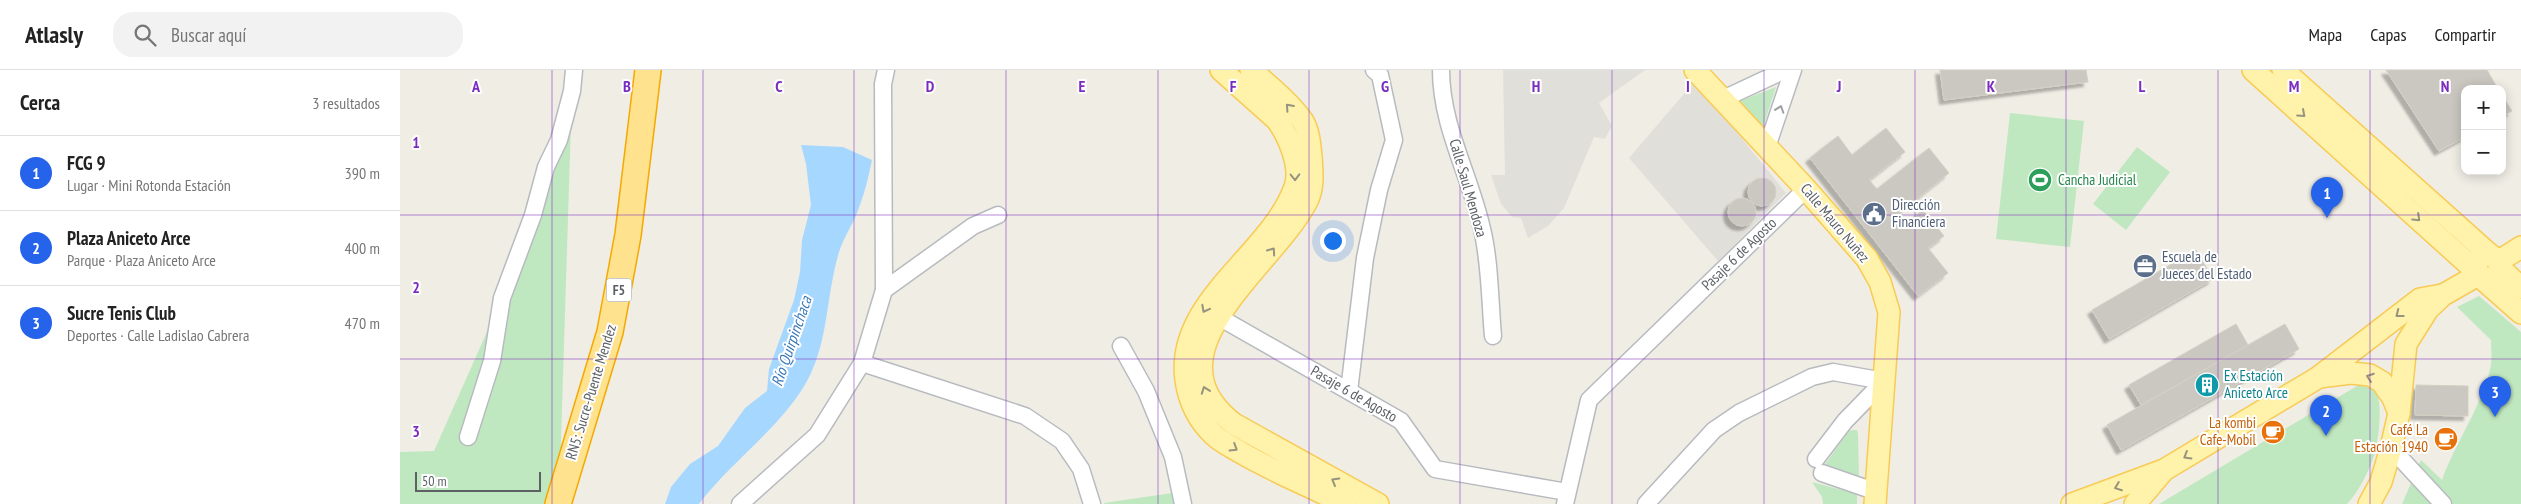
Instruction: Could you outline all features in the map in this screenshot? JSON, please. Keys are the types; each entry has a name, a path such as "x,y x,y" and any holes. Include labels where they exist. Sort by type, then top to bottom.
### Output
{"highway":[{"name":"RN5: Sucre-Puente Mendez","path":"558,504 610,332 618,293 648,70"}],"main road":[{"path":"1221,70 1277,120 1284,129 1293,148 1295,186 1282,213 1250,255 1208,302 1193,332 1186,352 1184,367 1187,393 1192,406 1215,436 1270,469 1345,504"},
{"path":"1250,70 1276,92 1303,122 1310,144 1313,183 1307,201 1267,258 1217,316 1200,364 1202,385 1218,412 1234,424 1378,504"},
{"name":"Calle Mauro Nuñez","path":"1695,70 1806,189 1867,259 1880,282 1889,312 1876,498"},
{"path":"2253,70 2340,135 2488,268 2521,288"},
{"path":"2283,70 2340,135"},
{"path":"2369,504 2381,482 2391,448 2399,413 2406,344 2428,309 2443,295 2521,247"},
{"path":"2488,268 2521,313"},
{"path":"2072,504 2164,470 2319,377 2420,299 2443,295"},
{"path":"2319,377 2351,373 2370,374 2382,382 2393,398 2399,413"},
{"path":"2135,504 2164,470"}],"street":[{"path":"468,437 492,361 502,298 533,215 546,168 559,140 572,91 574,70"},
{"path":"747,502 817,435 862,363 884,290 882,189 883,84 886,70"},
{"path":"1349,391 1365,258 1379,190 1394,140 1380,75 1374,70"},
{"name":"Calle Saul Mendoza","path":"1442,70 1441,91 1445,113 1482,230 1493,336"},
{"path":"1723,99 1785,70"},
{"path":"1767,147 1792,70"},
{"name":"Pasaje 6 de Agosto","path":"1217,316 1401,421 1435,469 1566,498 1589,400 1806,189"},
{"path":"884,290 973,226 998,215"},
{"path":"1121,346 1146,391 1173,457 1183,504"},
{"path":"862,363 1025,416 1062,441 1081,469 1092,504"},
{"path":"1646,504 1714,430 1739,413 1812,377 1833,372 1884,382"},
{"path":"1876,498 1819,466 1846,421 1884,382"},
{"path":"2391,448 2443,504"}],"shaded area":[{"path":"1503,70 1645,70 1599,103 1612,126 1605,139 1594,137 1564,208 1548,226 1528,238 1521,218 1512,217 1501,204 1491,175 1505,175"},
{"path":"1695,81 1786,193 1718,261 1629,158"}],"green space":[{"path":"1776,87 1763,127 1740,101"},
{"path":"572,91 559,504 400,504 400,452 434,451 502,298"},
{"name":"Cancha Judicial","path":"2010,113 2084,121 2070,247 1996,239"},
{"path":"2137,147 2170,172 2126,230 2093,204"},
{"path":"2479,296 2521,332 2521,504 2402,504 2421,460 2442,480 2483,392 2491,364 2491,340 2457,307"},
{"path":"2357,386 2369,387 2375,391 2378,396 2380,413 2376,450 2372,462 2359,488 2347,504 2159,504"},
{"path":"1857,430 1858,434 1859,479 1823,467 1849,431"},
{"path":"1812,482 1857,494 1857,504 1823,504 1822,497"},
{"path":"1172,493 1175,504 1104,504 1104,503"}],"water":[{"name":"Río Quirpinchaca","path":"801,145 843,147 872,160 860,204 840,249 835,266 823,337 812,372 792,404 699,504 665,504 671,487 690,464 718,446 745,408 767,391 769,369 794,300 800,272 802,240 811,205 806,164"}],"building":[{"path":"1940,70 2086,70 2088,82 1944,100"},
{"path":"2386,70 2487,70 2496,85 2461,85 2461,139 2439,151"},
{"path":"2506,101 2512,111 2506,114"},
{"path":"1886,128 1905,152 1869,180 1877,189 1929,148 1949,173 1895,216 1903,226 1923,210 1944,236 1928,248 1948,273 1918,296 1810,158 1838,136 1852,155"},
{"path":"1762,178 1772,182 1776,192 1772,202 1762,206 1752,202 1748,192 1752,182"},
{"path":"1742,198 1752,202 1756,212 1752,222 1742,226 1732,222 1728,212 1732,202"},
{"path":"2196,250 2213,279 2109,339 2092,310"},
{"path":"2236,324 2248,345 2141,405 2129,385"},
{"name":"Ex Estación Aniceto Arce","path":"2285,324 2299,349 2121,450 2107,425"},
{"path":"2416,385 2468,386 2468,416 2415,415"}],"place":[{"name":"Cancha Judicial","path":"2040,180"},
{"name":"Dirección Financiera","path":"1874,214"},
{"name":"FCG 9","path":"2327,218"},
{"name":"Escuela de Jueces del Estado","path":"2145,266"},
{"name":"Ex Estación Aniceto Arce","path":"2207,385"},
{"name":"Sucre Tenis Club","path":"2495,417"},
{"name":"La kombi Cafe-Mobil","path":"2273,432"},
{"name":"Plaza Aniceto Arce","path":"2326,436"},
{"name":"Café La Estación 1940","path":"2446,439"}]}
